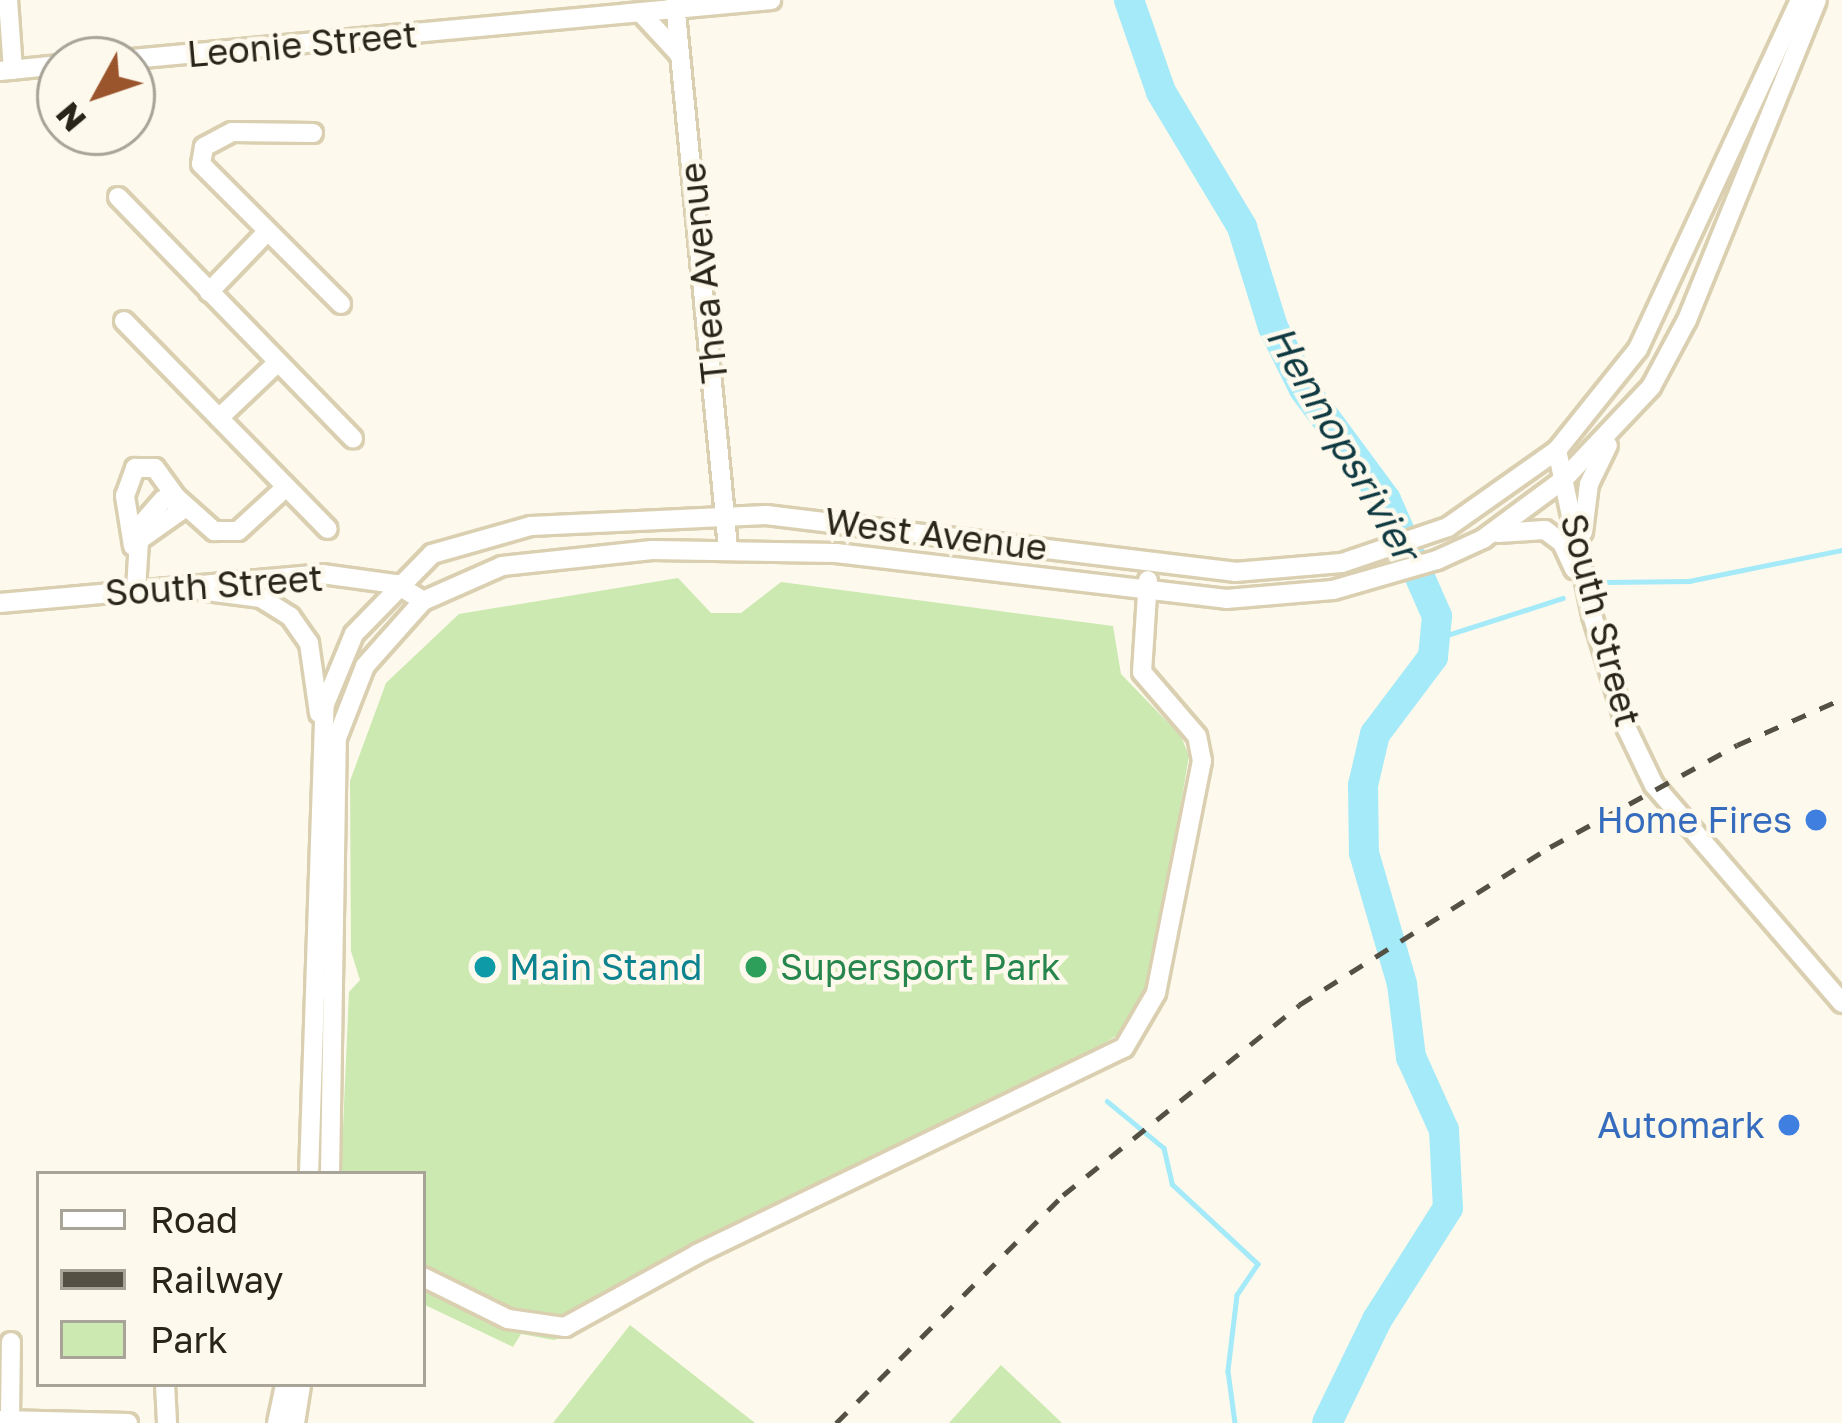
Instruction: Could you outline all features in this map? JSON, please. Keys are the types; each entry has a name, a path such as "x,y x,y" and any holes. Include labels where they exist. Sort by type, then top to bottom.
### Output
{"street":[{"path":"7,70 8,0"},
{"name":"Leonie Street","path":"156,57 641,13 675,5 771,0"},
{"name":"West Avenue","path":"309,1171 320,729 344,651 396,584 432,554 498,531 725,514 878,523 1235,572 1342,563 1448,527 1557,450 1656,320 1800,0"},
{"name":"West Avenue","path":"330,1171 335,749 364,666 424,601 502,566 728,547 1147,590 1280,598 1352,585 1459,550 1483,539 1564,479 1616,430 1678,338 1817,0"},
{"name":"Thea Avenue","path":"675,5 728,547"},
{"path":"641,13 682,58"},
{"path":"313,133 247,129 209,142 200,155 266,232 341,304"},
{"path":"118,197 353,439"},
{"path":"209,292 266,232"},
{"path":"124,322 328,529"},
{"path":"218,418 277,363"},
{"path":"1581,555 1586,493 1616,430"},
{"name":"South Street","path":"1557,450 1592,614 1627,729 1670,811 1842,1003"},
{"path":"136,589 138,548 124,496 130,475 144,464 155,468 214,531 241,530 286,487"},
{"path":"138,548 182,502"},
{"path":"1483,539 1528,526 1557,537 1592,614"},
{"path":"426,1277 521,1324 575,1324 697,1254 1124,1048 1156,993 1202,761 1197,736 1142,672 1150,563"},
{"name":"South Street","path":"0,603 322,574 396,584 424,601"},
{"path":"165,586 262,598 290,616 314,659 320,729"},
{"path":"10,1342 5,1420 128,1423"},
{"path":"164,1387 167,1423"},
{"path":"277,1423 284,1387"},
{"path":"295,1423 301,1387"}],"green space":[{"name":"Supersport Park","path":"678,578 711,613 741,613 781,582 1113,626 1121,674 1181,736 1189,756 1152,972 1127,1029 1081,1058 1089,1077 702,1263 579,1332 554,1340 521,1334 513,1347 426,1305 426,1171 341,1171 349,992 360,980 351,951 350,781 386,683 459,614"},
{"path":"630,1325 755,1423 553,1423"},
{"path":"1001,1365 1062,1423 949,1423"}],"waterway":[{"name":"Hennopsrivier","path":"1129,0 1161,92 1242,227 1273,327 1304,389 1386,500 1437,616 1433,657 1375,734 1363,785 1364,853 1402,984 1411,1057 1444,1130 1448,1208 1377,1320 1327,1423"},
{"path":"1607,582 1689,581 1842,550"},
{"path":"1435,639 1563,598"},
{"path":"1107,1101 1164,1148 1172,1184 1258,1264 1237,1295 1228,1371 1235,1423"}],"railway":[{"path":"836,1423 1063,1195 1299,1005 1550,847 1737,745 1842,699"}],"place":[{"name":"Home Fires","path":"1816,820"},
{"name":"Main Stand","path":"485,967"},
{"name":"Supersport Park","path":"756,967"},
{"name":"Automark","path":"1789,1125"}]}
